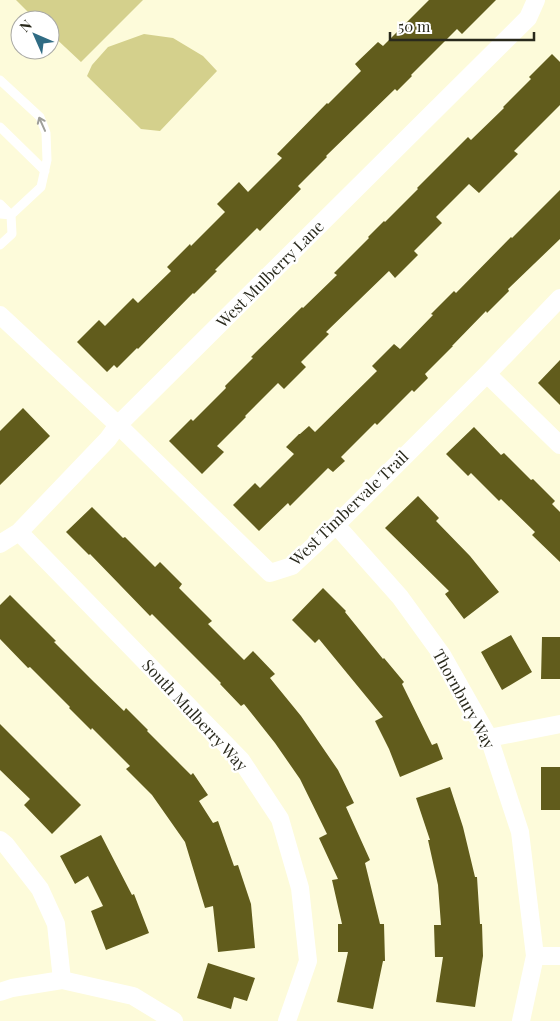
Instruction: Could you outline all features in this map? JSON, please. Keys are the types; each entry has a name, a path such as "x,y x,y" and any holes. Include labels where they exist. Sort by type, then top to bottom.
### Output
{"street":[{"name":"West Mulberry Lane","path":"0,544 19,532 108,439 118,425 528,18 536,0"},
{"name":"West Timbervale Trail","path":"0,315 118,425 270,573 292,566 336,525 560,298"},
{"path":"487,374 560,445"},
{"name":"Thornbury Way","path":"336,525 400,597 442,655 489,738 520,832 535,956 521,1021"},
{"name":"South Mulberry Way","path":"19,532 241,760 280,820 300,888 308,961 287,1021"},
{"path":"489,738 560,724"},
{"path":"0,840 40,888 56,924 62,980"},
{"path":"535,956 560,956"},
{"path":"0,992 12,988 62,980 133,996 174,1021"}],"lane":[{"path":"0,80 40,117 46,133 48,160 41,187 11,215 0,214"},
{"path":"0,127 45,171"},
{"path":"0,204 11,215 12,234 0,245"}],"shaded area":[{"path":"16,0 143,0 81,62 60,42 60,10 26,10"},
{"path":"144,34 173,38 203,56 217,71 160,131 141,129 87,76 92,65 108,47"}],"building":[{"path":"429,0 496,0 462,34 457,29 397,91 395,89 326,156 298,186 301,189 260,231 257,228 215,270 217,271 138,349 117,368 114,365 107,372 77,342 99,320 105,326 133,298 138,303 171,271 167,267 225,212 217,204 239,182 248,192 282,158 277,154 361,71 355,64 378,42 383,46"},
{"path":"552,54 560,62 560,105 514,151 518,154 479,193 469,184 436,217 442,223 414,251 418,255 395,278 389,271 326,332 329,334 301,362 306,367 284,389 278,383 245,416 217,446 224,452 202,474 169,441 191,419 193,421 226,388 225,386 253,358 251,357 337,275 334,273 368,237 468,137 471,140 504,108 531,79 529,77"},
{"path":"560,190 560,239 425,374 428,378 414,392 412,390 341,457 345,461 333,472 328,468 290,506 288,503 259,531 233,505 255,483 260,488 294,454 286,447 299,434 309,426 315,432 377,371 372,366 394,344 400,349 454,291 456,293"},
{"path":"560,360 560,405 538,383"},
{"path":"23,408 50,436 0,485 0,431"},
{"path":"474,427 501,455 504,453 555,501 552,504 560,512 560,562 532,535 535,532 501,499 499,501 471,473 468,476 446,454"},
{"path":"418,496 439,518 436,521 470,556 499,592 464,619 445,594 449,591 385,528"},
{"path":"92,507 155,567 160,562 182,584 179,588 212,621 208,624 244,660 253,651 275,674 270,678 301,716 338,770 354,803 346,807 370,860 365,863 380,924 384,924 385,961 383,961 373,1009 337,1002 348,952 338,952 338,924 342,924 332,880 338,879 319,838 327,834 300,779 275,743 244,704 241,706 221,683 152,614 150,616 66,532"},
{"path":"323,588 346,611 383,659 404,682 402,684 432,745 437,743 443,759 400,777 375,721 383,717 319,639 315,643 292,620"},
{"path":"10,595 94,682 124,711 126,708 191,775 193,773 208,795 199,801 213,823 218,821 234,866 238,865 251,904 255,948 218,952 213,906 205,908 185,842 152,795 126,769 130,766 92,728 91,730 0,639 0,605"},
{"path":"511,635 532,672 502,690 481,652"},
{"path":"542,637 560,637 560,679 541,679"},
{"path":"0,724 81,805 52,834 24,805 30,799 0,770"},
{"path":"541,767 560,767 560,810 541,810"},
{"path":"450,787 463,827 475,877 477,877 483,956 475,1007 436,1002 443,957 435,957 434,925 441,925 438,885 428,840 430,840 416,798"},
{"path":"101,835 132,895 134,894 149,933 106,950 91,911 103,906 88,876 75,884 60,856"},
{"path":"208,963 255,978 247,1001 234,997 231,1009 197,998"}]}
